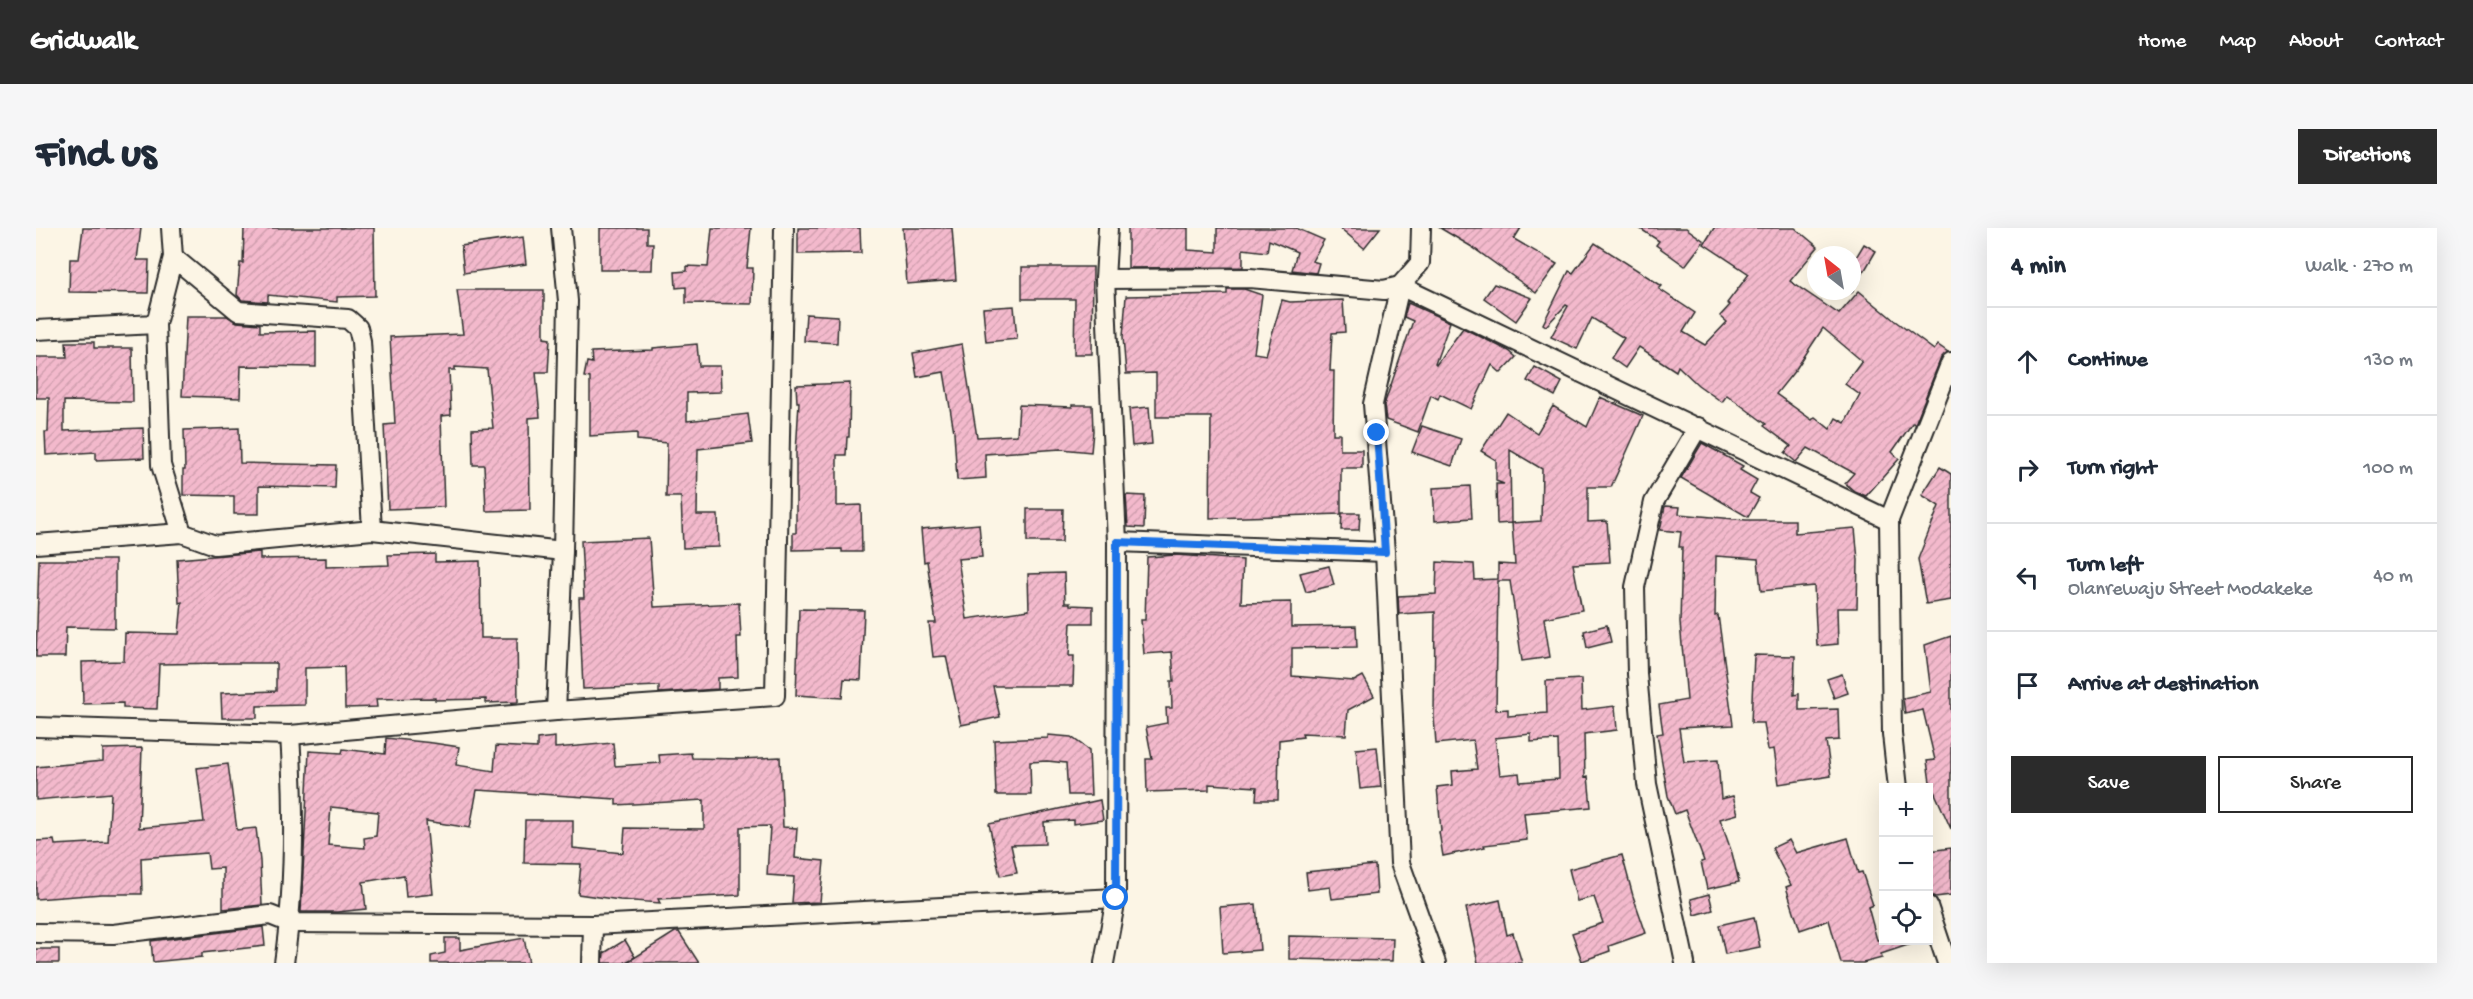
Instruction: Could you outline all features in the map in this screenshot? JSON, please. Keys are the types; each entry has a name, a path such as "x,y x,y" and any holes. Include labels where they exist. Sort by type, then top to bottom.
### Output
{"street":[{"path":"171,228 173,257 156,324 161,465 182,533"},
{"path":"556,711 563,551 568,301 561,228"},
{"path":"36,727 290,735 556,711 775,696 784,228"},
{"path":"1104,963 1116,898 1117,542 1105,279 1108,228"},
{"path":"1420,229 1420,263 1400,286 1373,404 1385,552 1400,863 1436,963"},
{"path":"173,257 238,311 348,320 358,328 361,341 372,530"},
{"path":"1105,279 1250,278 1384,290 1400,286 1889,520"},
{"path":"36,330 156,324"},
{"path":"1897,783 1892,734 1889,520 1951,362"},
{"path":"1685,963 1647,784 1637,674 1635,587 1654,502 1698,428"},
{"path":"36,544 182,533 215,544 372,530 563,551"},
{"path":"1117,542 1385,552"},
{"path":"284,963 290,923 294,807 290,735"},
{"path":"36,933 113,934 270,915 290,923 593,925 1116,898"},
{"path":"1933,919 1947,963"},
{"path":"592,963 593,925"}],"building":[{"path":"83,228 141,228 137,260 149,260 148,293 69,292 70,259 79,259"},
{"path":"244,228 374,228 375,296 337,297 337,302 268,295 268,302 242,300 237,295 240,263 243,263"},
{"path":"600,228 647,228 647,243 653,243 652,270 600,270"},
{"path":"712,228 751,228 747,268 753,268 752,304 686,303 686,287 676,288 675,272 687,271 687,266 708,267"},
{"path":"798,228 860,228 861,253 798,254"},
{"path":"903,228 952,228 956,280 907,284"},
{"path":"1128,228 1188,228 1188,250 1217,252 1217,228 1296,228 1324,240 1312,261 1319,263 1316,273 1292,270 1297,252 1269,240 1267,252 1243,249 1243,267 1128,268"},
{"path":"1340,228 1380,228 1364,248"},
{"path":"1440,228 1521,228 1514,239 1557,264 1536,293 1472,247"},
{"path":"1639,228 1686,228 1704,241 1685,266 1656,245 1659,241"},
{"path":"1714,228 1795,228 1817,246 1807,246 1807,260 1790,281 1807,292 1807,300 1818,300 1839,314 1851,300 1861,300 1861,293 1934,350 1938,345 1948,352 1941,358 1915,424 1913,422 1892,452 1899,459 1866,496 1854,491 1845,483 1854,473 1808,448 1796,462 1785,453 1791,446 1764,426 1766,424 1727,395 1722,402 1698,385 1678,366 1676,371 1639,347 1625,368 1611,358 1624,338 1592,318 1577,349 1551,337 1568,306 1566,305 1546,326 1543,324 1569,271 1573,273 1595,243 1662,286 1659,289 1695,313 1683,332 1705,345 1727,322 1720,316 1730,305 1727,303 1749,274 1704,244","holes":["1823,328 1862,361 1845,384 1860,395 1845,423 1836,418 1830,429 1815,417 1812,420 1776,394"]},
{"path":"523,237 526,264 464,273 461,246"},
{"path":"1864,244 1876,251 1861,277 1861,249"},
{"path":"1022,267 1093,267 1092,354 1074,354 1075,299 1022,299"},
{"path":"1494,284 1532,298 1516,321 1484,298"},
{"path":"1227,289 1244,289 1262,295 1254,353 1266,355 1282,300 1290,302 1343,300 1345,332 1332,333 1330,371 1334,371 1333,434 1340,434 1340,450 1362,450 1362,468 1341,468 1341,514 1210,518 1211,417 1156,417 1156,373 1126,374 1123,337 1126,296 1227,294"},
{"path":"457,290 544,290 544,338 550,339 548,372 536,372 540,417 529,418 530,510 486,511 484,465 473,465 472,429 493,428 487,369 455,367 455,370 449,370 451,415 441,416 444,507 388,509 384,425 395,424 390,337 463,334"},
{"path":"1408,303 1450,322 1436,365 1463,328 1509,351 1516,357 1501,373 1492,365 1471,409 1440,394 1438,399 1431,395 1418,432 1386,420 1384,405 1413,321 1404,317"},
{"path":"1014,306 1017,339 986,342 983,308"},
{"path":"806,314 838,316 837,343 804,341"},
{"path":"186,316 227,316 237,322 260,324 260,332 316,331 316,367 241,366 240,398 182,396"},
{"path":"66,342 94,342 94,348 132,348 133,402 64,401 64,431 143,428 144,458 96,460 96,452 46,455 45,432 48,432 49,398 36,398 36,357 67,357"},
{"path":"697,344 699,366 720,366 721,392 687,393 687,421 748,414 752,443 698,449 697,515 718,515 719,547 683,548 681,497 666,497 667,443 637,440 637,433 590,436 590,378 584,377 587,362 592,363 591,352 653,350 653,348"},
{"path":"962,344 977,437 1017,435 1019,405 1072,407 1072,405 1092,405 1091,452 1061,449 985,454 986,478 957,480 954,432 944,372 917,377 913,353"},
{"path":"1535,367 1562,382 1555,396 1527,381"},
{"path":"850,383 849,437 847,437 846,455 837,455 837,506 861,505 862,552 842,552 842,549 793,550 793,533 796,533 796,453 799,402 797,402 796,385"},
{"path":"1600,397 1643,416 1611,487 1588,487 1588,522 1607,521 1610,562 1573,564 1582,610 1544,618 1550,657 1522,661 1510,581 1498,581 1496,710 1508,709 1508,716 1547,713 1546,681 1581,679 1582,710 1615,706 1617,730 1584,734 1585,777 1588,776 1591,807 1524,813 1527,840 1484,845 1485,847 1443,856 1439,832 1441,831 1437,787 1453,785 1452,771 1477,769 1473,740 1436,744 1435,612 1399,614 1398,596 1436,594 1437,562 1474,564 1475,580 1498,579 1498,564 1515,565 1512,523 1541,521 1542,469 1510,450 1511,523 1497,524 1496,484 1504,484 1496,481 1496,460 1481,451 1506,412 1537,433 1553,406 1587,427","holes":["1531,734 1531,742 1558,740 1559,779 1520,782 1519,773 1500,775 1495,738"]},
{"path":"1149,407 1152,444 1132,446 1129,409"},
{"path":"1422,426 1461,439 1452,466 1412,452"},
{"path":"239,428 240,463 336,465 335,488 259,486 259,514 234,514 234,496 183,495 184,430"},
{"path":"1702,443 1743,466 1740,470 1757,480 1750,493 1759,498 1748,517 1681,478"},
{"path":"1940,467 1951,474 1951,600 1926,604 1918,559 1939,506 1922,495"},
{"path":"1470,486 1472,518 1435,521 1433,488"},
{"path":"1126,495 1145,496 1144,528 1128,527"},
{"path":"1665,506 1680,507 1679,514 1746,520 1795,520 1795,533 1855,528 1858,560 1857,608 1837,608 1838,644 1817,646 1814,586 1761,591 1758,559 1716,556 1715,616 1718,615 1733,725 1679,728 1684,762 1718,760 1721,799 1733,796 1738,814 1720,819 1739,882 1707,889 1701,862 1704,861 1685,810 1675,814 1668,796 1657,734 1663,733 1659,705 1687,700 1680,623 1682,547 1679,547 1681,532 1660,530"},
{"path":"1027,509 1063,509 1062,542 1027,542"},
{"path":"1342,513 1360,513 1359,530 1341,530"},
{"path":"979,524 982,557 958,559 967,619 1029,610 1028,574 1064,573 1065,603 1093,606 1093,623 1071,623 1069,656 1074,656 1073,686 993,686 1000,717 961,725 946,656 933,657 929,623 936,623 927,561 924,562 921,529"},
{"path":"649,538 654,607 739,603 741,637 737,637 738,677 718,678 718,689 659,693 659,686 583,689 579,598 584,598 581,541"},
{"path":"260,552 260,559 326,558 326,567 389,565 388,555 435,554 435,562 480,561 481,638 517,638 518,702 486,703 486,699 376,699 377,707 345,708 344,667 305,668 305,705 257,706 257,718 222,718 221,693 276,691 276,663 230,663 159,664 157,709 123,708 123,703 83,704 82,662 124,661 125,633 179,634 182,602 179,603 177,559"},
{"path":"1176,555 1243,560 1241,603 1291,602 1291,627 1356,626 1357,647 1292,648 1292,676 1354,681 1363,676 1374,696 1348,710 1346,735 1302,733 1303,737 1279,740 1278,800 1256,800 1257,787 1209,784 1209,790 1147,792 1146,759 1152,759 1146,727 1167,723 1166,708 1172,708 1171,681 1174,681 1172,652 1144,654 1141,620 1145,620 1147,557"},
{"path":"39,560 115,560 115,628 66,627 65,657 36,657"},
{"path":"1329,566 1334,585 1306,592 1300,573"},
{"path":"799,609 864,610 861,680 844,679 842,698 796,695"},
{"path":"1607,625 1611,642 1587,648 1584,631"},
{"path":"1951,636 1951,829 1933,789 1933,783 1930,783 1927,761 1935,760 1923,710 1905,714 1903,698 1931,692 1925,645"},
{"path":"1754,655 1795,656 1794,695 1799,694 1799,710 1838,709 1839,740 1826,741 1831,776 1779,784 1774,749 1768,750 1764,723 1751,723"},
{"path":"1842,674 1848,693 1834,698 1827,679"},
{"path":"1048,735 1071,737 1089,750 1091,795 1068,795 1066,763 1047,761 1030,762 1031,795 996,795 994,740 1048,738"},
{"path":"555,737 555,748 613,743 615,766 660,763 659,755 691,753 692,758 780,757 783,827 797,828 795,858 824,861 820,902 792,903 794,877 767,875 770,826 740,827 740,895 658,899 660,903 578,894 581,864 524,863 525,820 573,820 573,848 623,853 625,828 704,829 704,800 616,805 616,799 477,790 470,828 426,821 433,894 406,897 404,875 363,882 366,909 301,912 309,751 342,753 343,749 385,754 386,738 433,743 459,747 456,765 494,771 496,746 537,748 537,739","holes":["331,807 378,812 376,836 364,838 365,848 328,845"]},
{"path":"1377,747 1381,787 1360,789 1356,749"},
{"path":"142,748 139,828 204,822 197,768 228,764 237,830 256,828 262,905 223,909 223,868 209,869 207,853 141,858 142,894 102,894 36,899 36,841 54,840 55,845 108,842 111,793 36,800 36,767 103,761 103,749"},
{"path":"1100,800 1103,820 1073,824 1073,820 1044,822 1045,844 1011,845 1017,873 1000,876 989,824"},
{"path":"1848,838 1858,873 1862,872 1873,905 1868,907 1879,945 1908,945 1881,954 1882,958 1863,963 1841,963 1829,920 1800,930 1786,887 1791,885 1772,848 1789,840 1796,853"},
{"path":"1951,848 1951,895 1933,896 1933,850"},
{"path":"1622,855 1646,933 1609,946 1610,951 1582,961 1572,933 1603,923 1594,897 1577,901 1569,869"},
{"path":"1375,865 1377,894 1332,899 1330,887 1308,890 1306,872"},
{"path":"1709,894 1713,910 1695,915 1691,899"},
{"path":"1500,900 1507,935 1513,933 1522,963 1478,963 1466,908"},
{"path":"1256,904 1260,950 1223,953 1220,907"},
{"path":"1754,917 1760,947 1725,954 1719,925"},
{"path":"263,927 265,946 202,953 202,957 153,962 151,941"},
{"path":"675,932 679,932 699,963 626,963"},
{"path":"1289,936 1393,938 1392,961 1289,959"},
{"path":"445,938 460,938 460,950 524,938 529,963 431,963 431,956 445,953"},
{"path":"625,940 635,957 624,963 603,963 604,953"},
{"path":"36,949 59,949 59,963 36,963"}],"route":[{"path":"1116,898 1117,542 1385,552 1377,433"}]}
